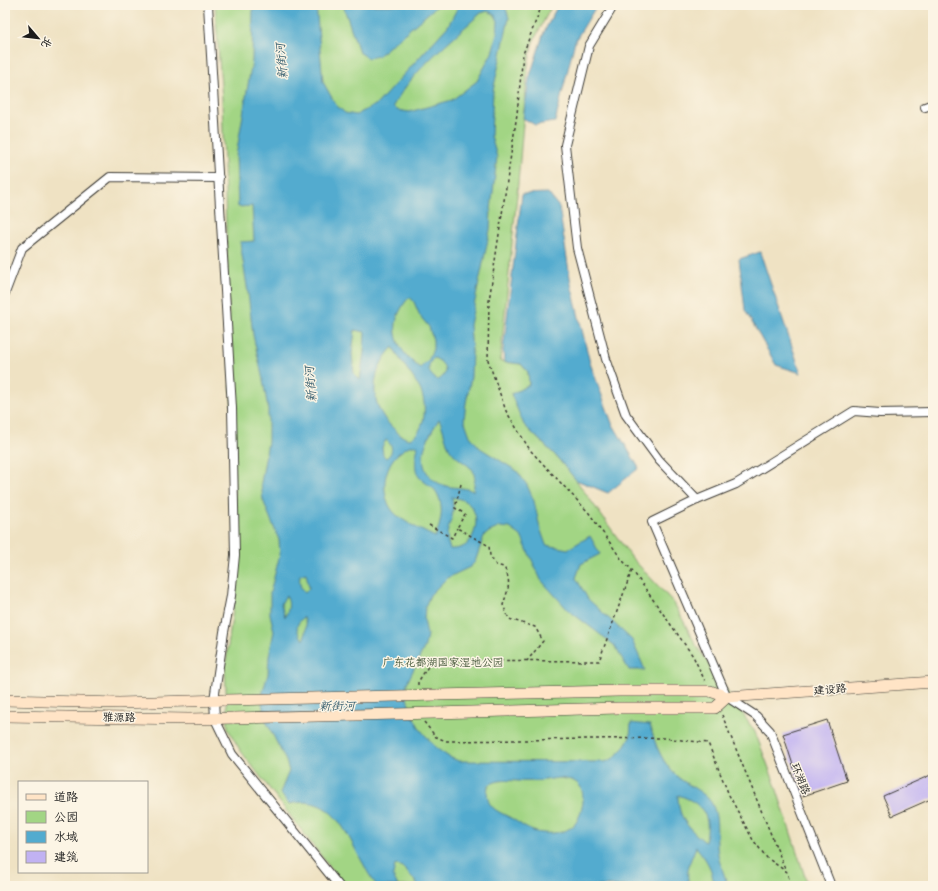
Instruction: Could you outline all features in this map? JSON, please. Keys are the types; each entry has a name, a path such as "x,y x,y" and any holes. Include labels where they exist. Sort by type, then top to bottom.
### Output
{"main road":[{"name":"建设路","path":"437,695 619,691 712,691 727,696 933,682"},
{"name":"雅源路","path":"5,700 119,703 437,695"},
{"name":"雅源路","path":"5,716 215,719 618,708 715,708 727,696"}],"street":[{"path":"208,5 232,408 235,555 231,596 224,632 220,700 215,719 232,754 339,886"},
{"path":"614,5 589,46 565,145 577,248 606,358 626,415 659,460 697,500"},
{"path":"5,293 22,248 110,177 219,178"},
{"path":"727,696 652,522 697,500 736,484 854,411 880,414 933,412"},
{"name":"环湖路","path":"727,696 756,716 770,731 830,886"}],"path":[{"path":"542,5 523,54 517,114 489,301 488,360 506,411 530,450 589,513 622,560 632,570 603,651"},
{"path":"429,526 452,538 464,514 455,508 461,484"},
{"path":"457,528 489,546 490,556 496,565 504,567 508,576 509,587 503,605 509,620 535,627 543,641 527,661"},
{"path":"613,739 664,738 708,743 729,795 753,840 767,858 786,872 791,886"}],"green space":[{"name":"广东花都湖国家湿地公园","path":"215,5 552,5 533,42 528,64 517,195 500,361 521,364 528,372 529,385 524,425 555,455 576,480 632,558 674,603 696,645 755,732 775,784 808,886 344,886 240,750 228,729 225,669 237,580 222,99"}],"water":[{"name":"新街河","path":"253,5 316,5 323,82 336,105 345,113 356,115 377,104 448,26 459,5 505,5 509,18 493,91 491,136 497,157 490,230 470,325 472,352 471,377 464,419 470,436 480,448 517,471 527,485 534,501 540,528 546,545 568,549 590,536 600,554 581,564 576,578 588,599 632,640 645,670 629,670 614,645 568,610 541,580 521,536 510,528 500,527 484,536 475,562 470,567 447,578 430,595 425,607 424,619 427,635 425,646 407,683 406,692 410,710 420,729 436,748 449,757 459,761 605,762 614,758 625,746 630,737 631,723 650,725 660,754 668,767 679,778 708,798 714,807 717,823 718,855 728,886 713,886 709,865 696,847 690,861 688,871 688,881 690,886 418,886 414,879 401,866 395,865 393,876 398,886 377,886 344,829 328,810 317,805 304,802 289,804 280,793 289,771 286,761 265,719 262,703 274,631 270,614 270,593 280,554 279,540 263,500 261,483 268,442 268,409 253,335 240,242 254,241 252,206 238,207 236,156 252,61","holes":["488,11 495,15 498,21 497,34 492,53 477,81 452,100 409,112 397,110 393,106 401,93 411,80 445,45 481,13","410,297 414,302 420,316 429,327 433,340 433,349 429,359 420,368 403,352 397,338 396,323 404,303","355,330 365,332 360,380 354,374 352,354","393,347 420,389 424,404 423,421 419,431 410,439 402,436 384,418 376,398 376,377 385,356","434,358 438,360 445,368 444,375 438,380 432,376 429,367","439,419 447,444 451,451 473,470 475,479 473,491 443,485 428,474 423,460 425,446","386,440 389,442 392,449 386,458 383,455 382,447","409,446 418,446 416,462 417,473 421,479 434,489 440,500 441,519 435,537 399,517 389,505 386,497 385,481 390,465 397,455","452,497 464,501 471,506 474,511 476,522 471,539 467,544 459,548 450,549 447,536 452,518","306,573 309,588 305,593 301,587 300,575","286,595 288,609 285,617 281,604","304,617 306,626 304,640 299,634 297,625","559,778 575,782 580,787 583,802 580,814 574,825 570,828 555,833 533,831 497,811 489,802 487,792 488,786 493,783 498,781 540,781","678,795 694,802 704,812 707,825 705,842 689,827 682,816 678,803"]},
{"path":"343,5 438,5 378,56 368,58 359,52"},
{"path":"558,5 597,5 575,41 555,122 535,125 523,118 529,79 544,32"},
{"path":"548,193 559,207 571,284 590,363 612,423 639,468 608,493 576,480 555,455 524,425 511,394 529,385 528,372 521,364 504,362 503,350 522,194"},
{"path":"760,252 801,373 776,365 745,310 739,259"}],"building":[{"path":"827,720 847,781 803,796 783,734"},
{"path":"933,774 933,798 892,816 883,796"}]}
